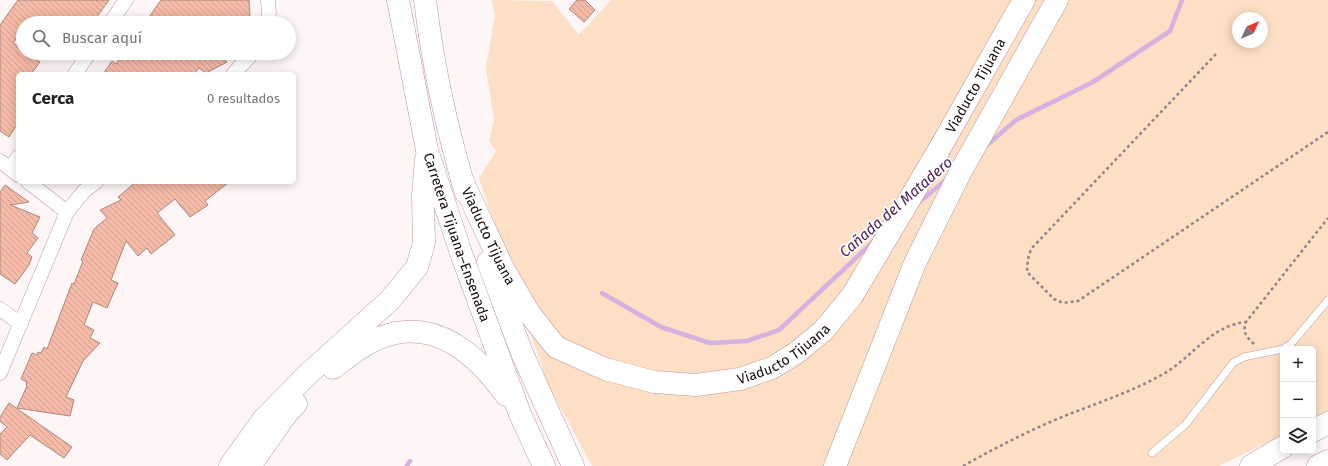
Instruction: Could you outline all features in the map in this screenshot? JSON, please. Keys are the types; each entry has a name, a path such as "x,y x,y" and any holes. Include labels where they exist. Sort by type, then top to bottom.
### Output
{"highway":[{"name":"Carretera Tijuana–Ensenada","path":"398,0 427,150 461,253 520,414 544,466"},
{"name":"Carretera Tijuana–Ensenada","path":"425,0 438,83 453,150 462,180 493,275 522,353 562,444"},
{"name":"Viaducto Tijuana","path":"462,180 503,268 529,313 556,347 605,369 654,382 696,385 740,379 772,368 796,353 823,331 856,290 937,153 1024,0"},
{"path":"835,466 915,263 962,171 1057,0"},
{"path":"230,466 263,420 307,375 390,300 417,267 424,243 423,195 427,150"},
{"path":"250,466 287,413 329,371 381,337 401,332 417,331 445,338 481,364 520,414"},
{"path":"1316,429 1328,423"},
{"path":"562,444 573,466"},
{"path":"562,444 578,466"},
{"path":"1250,466 1280,449"},
{"path":"1318,466 1328,461"}],"street":[{"path":"115,16 126,0"},
{"path":"268,0 268,16"},
{"path":"76,72 84,60"},
{"path":"235,72 246,60"},
{"path":"9,168 16,159"},
{"path":"31,184 68,212"},
{"path":"0,373 68,212 84,191 93,184"},
{"path":"0,309 21,324"}],"lane":[{"path":"1288,346 1328,300"},
{"path":"1152,453 1186,424 1233,363 1244,357 1280,350"}],"path":[{"path":"1216,54 1031,249 1028,259 1027,272 1054,299 1063,303 1078,301 1328,132"},
{"path":"1262,353 1245,336 1243,329 1246,322 1328,218"},
{"path":"963,466 1012,438 1099,404 1166,373 1219,330 1232,324 1246,322"}],"shaded area":[{"path":"492,0 552,1 579,35 611,0 1328,0 1328,414 1316,420 1316,346 1280,346 1280,436 1219,466 592,466 547,382 479,178 496,151 489,141 494,120 486,68 495,15"}],"building":[{"path":"18,0 109,0 98,16 16,16 16,39 13,43 16,45 16,60 37,60 40,62 32,72 16,72 16,126 9,137 0,131 0,25"},
{"path":"161,0 249,0 250,16 150,16"},
{"path":"577,0 585,0 595,10 584,22 569,9"},
{"path":"119,60 224,60 227,62 208,72 205,72 199,68 196,72 104,72 112,61 116,64"},
{"path":"134,184 226,184 205,201 208,205 190,217 175,199 157,213 175,235 151,254 147,248 138,256 126,241 111,280 118,283 107,308 93,302 84,325 94,330 90,338 100,343 83,361 66,397 74,400 70,416 17,408 27,386 27,382 21,379 32,353 37,355 38,352 41,353 44,347 47,349 72,283 74,284 83,261 81,260 94,229 107,218 100,210 121,200 118,197"},
{"path":"5,185 29,202 10,205 40,217 32,233 38,238 27,253 32,257 29,265 15,284 0,274 0,192"},
{"path":"9,403 72,447 64,458 30,435 7,460 0,454 0,434 7,427 0,421 0,417"}],"waterway":[{"name":"Cañada del Matadero","path":"986,146 1016,120 1093,82 1170,31 1182,0"},
{"name":"Cañada del Matadero","path":"917,204 947,179"},
{"name":"Cañada del Matadero","path":"602,293 661,327 710,343 747,341 779,330 874,241"},
{"name":"Cañada del Matadero","path":"407,466 410,461"}]}
